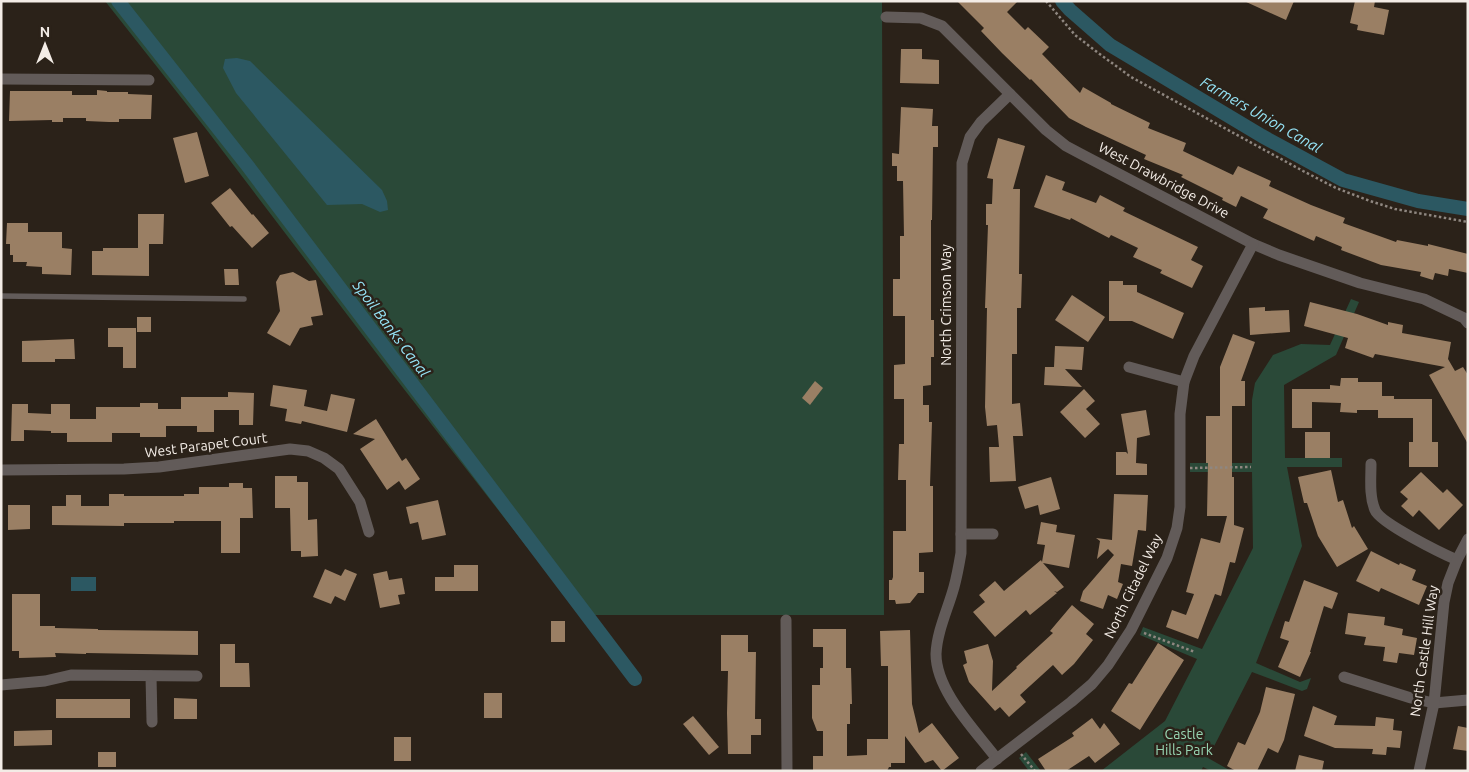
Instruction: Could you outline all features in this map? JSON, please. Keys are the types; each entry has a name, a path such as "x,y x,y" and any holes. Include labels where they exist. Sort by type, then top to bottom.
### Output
{"street":[{"name":"West Drawbridge Drive","path":"886,17 921,18 942,26 1046,130 1066,146 1253,244 1278,255 1360,283 1424,299 1467,318"},
{"path":"1,79 149,80"},
{"name":"North Crimson Way","path":"996,759 949,696 940,679 936,654 939,635 954,587 961,553 962,163 970,137 981,122 1010,94"},
{"name":"North Citadel Way","path":"981,771 1092,684 1108,664 1130,630 1167,558 1177,528 1180,507 1180,414 1184,382 1194,356 1253,244"},
{"path":"1129,367 1184,382"},
{"name":"West Parapet Court","path":"1,470 159,467 290,449 308,451 324,458 339,468 360,502 369,532"},
{"path":"1371,464 1372,501 1375,512 1384,521 1457,560"},
{"path":"961,534 993,534"},
{"name":"North Castle Hill Way","path":"1419,771 1434,703 1444,602 1448,582 1468,539"},
{"path":"786,620 787,771"},
{"path":"1,685 46,681 71,675 197,676"},
{"path":"151,676 152,722"},
{"path":"1344,677 1411,698 1434,703 1468,700"}],"lane":[{"path":"1,296 244,299"}],"path":[{"path":"1046,1 1075,35 1131,76 1303,171 1336,188 1387,206 1468,222"},
{"path":"1189,468 1251,468"},
{"path":"1140,631 1195,652"},
{"path":"1020,753 1035,771"}],"green space":[{"path":"105,1 882,1 884,615 580,615 393,375 206,129"},
{"name":"Castle Hills Park","path":"1351,299 1359,302 1336,355 1284,385 1285,458 1342,458 1342,467 1287,467 1302,546 1256,663 1300,682 1311,678 1307,689 1302,691 1252,672 1208,758 1231,771 1211,771 1203,767 1201,771 1101,771 1165,721 1197,659 1140,635 1143,627 1202,649 1253,548 1252,472 1190,472 1190,463 1252,463 1252,400 1255,383 1273,355 1301,344 1330,345"},
{"path":"1026,752 1041,771 1029,771 1019,758"}],"water":[{"path":"237,58 250,61 382,190 387,201 388,210 380,212 362,204 327,205 236,93 223,68 225,59"},
{"path":"71,577 96,577 96,591 71,591"}],"building":[{"path":"957,1 1018,1 1007,12 1025,30 1028,27 1049,47 1042,54 1080,93 1083,87 1111,104 1150,123 1148,128 1186,143 1183,151 1233,175 1238,166 1271,181 1269,186 1345,218 1343,223 1396,242 1397,240 1428,246 1428,244 1468,254 1468,273 1449,269 1448,276 1435,273 1433,280 1420,276 1421,272 1381,265 1341,250 1342,247 1316,236 1314,241 1263,218 1268,209 1241,196 1236,207 1222,200 1223,198 1181,177 1183,175 1144,159 1146,155 1069,118 1031,79 1002,53 981,31 984,28"},
{"path":"1244,1 1294,1 1286,20"},
{"path":"1355,1 1375,1 1374,7 1389,10 1384,35 1357,30 1358,25 1350,23"},
{"path":"901,49 922,49 922,59 939,60 939,84 900,83"},
{"path":"97,90 152,95 151,119 119,119 119,122 86,121 86,118 63,118 63,122 52,122 52,120 9,121 10,91 72,91 72,95 97,95"},
{"path":"901,107 933,109 932,126 938,126 938,147 933,147 931,220 931,320 934,320 934,357 931,357 931,385 923,386 923,405 929,405 929,422 932,422 930,486 933,486 933,552 919,553 919,572 924,572 924,593 918,593 910,603 896,604 895,600 889,600 889,580 892,580 893,577 893,531 906,531 906,480 898,480 899,444 904,444 904,399 894,399 894,365 905,364 905,316 893,316 893,279 900,279 900,236 904,236 903,181 897,181 897,166 892,166 892,153 899,154"},
{"path":"197,132 209,176 185,183 173,138"},
{"path":"998,138 1025,146 1013,189 1020,189 1019,274 1022,274 1021,308 1017,308 1017,354 1012,354 1012,404 1020,403 1023,436 1013,436 1016,481 990,482 989,447 999,447 997,425 987,426 985,407 987,308 985,308 988,225 986,225 986,204 992,204 993,179 987,178"},
{"path":"1046,175 1065,182 1062,190 1096,203 1100,195 1125,208 1123,211 1198,247 1191,260 1203,266 1192,288 1160,273 1162,270 1133,257 1138,248 1111,235 1109,238 1071,218 1070,220 1034,207"},
{"path":"230,188 269,233 252,248 232,226 230,227 211,203"},
{"path":"138,214 164,214 163,244 149,244 149,276 92,275 92,251 103,251 103,248 138,248"},
{"path":"7,223 28,223 28,232 62,232 62,248 72,249 71,275 42,274 42,267 26,266 27,262 13,262 13,255 10,255 10,244 6,244"},
{"path":"224,269 238,269 239,285 225,285"},
{"path":"293,272 309,281 316,280 323,315 311,317 313,325 300,328 290,346 267,333 280,311 276,282 280,275"},
{"path":"1109,281 1123,281 1123,285 1137,285 1137,292 1184,313 1173,339 1132,321 1109,321"},
{"path":"1072,295 1105,317 1088,342 1055,320"},
{"path":"1310,302 1357,314 1388,325 1388,322 1403,325 1402,333 1451,342 1448,359 1455,371 1463,367 1468,375 1468,444 1429,375 1445,367 1375,354 1373,358 1345,348 1348,338 1304,326"},
{"path":"1265,307 1265,311 1289,310 1290,332 1250,335 1249,308"},
{"path":"137,317 151,317 151,332 137,332"},
{"path":"108,328 136,328 136,368 123,368 123,347 108,347"},
{"path":"1233,334 1255,342 1241,381 1245,381 1245,406 1232,406 1234,525 1244,528 1235,563 1230,562 1221,596 1215,594 1198,639 1166,627 1172,610 1186,615 1194,594 1186,592 1201,538 1220,543 1227,516 1207,516 1208,463 1206,463 1206,416 1220,416 1220,367"},
{"path":"74,339 75,359 55,359 55,362 22,362 22,341"},
{"path":"1055,346 1084,347 1082,370 1065,369 1082,387 1044,385 1045,367 1054,367"},
{"path":"1341,378 1358,378 1358,382 1382,382 1382,396 1394,396 1394,399 1432,399 1432,442 1438,442 1438,467 1409,467 1409,442 1413,442 1413,418 1378,418 1378,410 1357,410 1357,413 1340,412 1341,403 1312,402 1312,428 1292,428 1292,389 1330,389 1330,385 1340,386"},
{"path":"815,381 823,388 810,405 802,398"},
{"path":"273,385 307,390 304,406 327,411 331,394 355,399 347,432 302,421 301,424 285,421 287,409 270,406"},
{"path":"1084,389 1095,401 1086,409 1100,424 1085,438 1060,412"},
{"path":"228,392 254,393 253,425 239,425 239,410 214,410 214,432 197,432 197,426 166,426 166,437 140,437 140,433 112,433 112,442 67,442 67,433 24,430 24,441 11,441 12,404 28,404 28,413 51,414 51,404 70,404 70,419 96,419 96,407 140,407 140,403 158,403 158,409 181,409 181,397 228,397"},
{"path":"1146,410 1150,435 1137,438 1136,463 1147,464 1147,475 1116,475 1116,452 1126,452 1128,454 1121,414"},
{"path":"376,419 402,461 406,458 420,479 405,490 399,481 387,490 360,449 375,439 353,434"},
{"path":"1305,432 1330,432 1330,458 1305,458"},
{"path":"1331,470 1338,502 1343,500 1352,528 1354,526 1368,549 1337,567 1318,536 1307,503 1304,503 1298,477"},
{"path":"1421,472 1443,493 1447,489 1463,505 1439,530 1419,510 1413,517 1401,506 1408,499 1400,492"},
{"path":"275,476 297,476 297,482 308,482 308,520 317,519 318,556 301,557 301,551 291,551 290,508 275,508"},
{"path":"1051,477 1060,509 1040,515 1038,505 1025,509 1018,487"},
{"path":"229,483 243,483 243,488 252,488 253,518 240,518 240,553 221,553 221,521 124,523 124,526 52,525 52,506 66,506 66,495 81,495 81,506 109,506 109,494 124,494 124,496 184,496 184,494 199,494 199,487 229,487"},
{"path":"1114,494 1148,495 1146,531 1138,530 1132,566 1121,564 1118,582 1123,584 1117,599 1108,595 1103,609 1080,601 1083,591 1114,555 1108,549 1097,559 1100,541 1096,538 1112,540"},
{"path":"438,500 446,535 422,540 418,522 410,524 406,507"},
{"path":"8,505 30,505 30,529 8,530"},
{"path":"1041,522 1057,525 1056,532 1075,535 1069,568 1043,563 1064,587 1057,592 1054,591 1057,593 1030,615 1026,610 995,637 973,612 985,602 979,595 995,581 1004,591 1041,560 1042,562 1045,545 1037,544"},
{"path":"1371,551 1399,565 1400,563 1416,570 1412,580 1427,586 1419,605 1381,588 1379,592 1356,581"},
{"path":"454,565 478,565 478,591 435,591 435,577 454,577"},
{"path":"325,569 341,576 345,569 357,574 345,601 335,596 331,604 313,597"},
{"path":"387,571 389,580 402,578 405,594 398,595 400,604 380,608 373,574"},
{"path":"1304,580 1338,593 1332,609 1324,606 1311,652 1300,677 1278,667 1289,641 1280,638 1285,621 1289,622"},
{"path":"12,594 40,594 40,626 98,630 198,631 198,655 55,653 56,657 19,658 19,651 12,651"},
{"path":"1072,605 1094,624 1086,634 1093,640 1074,664 1062,675 1053,665 1020,695 1026,702 1009,717 1000,707 995,711 969,682 963,665 967,663 964,651 988,644 993,661 992,691 1053,633 1050,631"},
{"path":"1348,613 1385,617 1384,625 1403,629 1402,635 1417,638 1414,655 1399,653 1397,663 1383,661 1385,647 1364,645 1366,637 1345,634"},
{"path":"551,621 565,621 565,642 551,642"},
{"path":"813,629 846,629 846,668 851,668 852,704 850,704 850,724 847,724 847,756 867,755 867,739 888,739 888,666 881,666 880,631 910,630 912,704 919,733 932,723 959,758 942,771 933,760 925,763 905,736 905,763 891,763 891,767 887,771 813,771 813,756 823,756 823,731 817,731 812,718 812,685 820,685 820,668 823,668 823,647 813,647"},
{"path":"721,635 748,635 748,652 756,652 755,719 761,719 761,735 751,735 751,754 728,754 728,671 721,671"},
{"path":"1158,643 1184,660 1140,730 1111,711 1129,683 1132,684"},
{"path":"220,644 235,644 235,663 249,663 250,687 220,687"},
{"path":"1266,687 1295,694 1284,740 1278,753 1268,748 1257,771 1236,771 1227,766 1238,742 1245,745 1260,712"},
{"path":"484,693 502,693 502,718 484,718"},
{"path":"174,698 197,699 197,719 174,719"},
{"path":"56,699 130,699 130,718 56,718"},
{"path":"1313,706 1337,716 1334,725 1375,726 1376,717 1394,719 1393,730 1402,731 1400,748 1387,747 1386,755 1372,754 1373,749 1335,748 1304,736"},
{"path":"693,716 719,747 709,755 683,724"},
{"path":"1092,718 1100,729 1104,723 1120,744 1095,763 1089,756 1066,771 1046,771 1038,759 1074,736 1072,733"},
{"path":"1458,726 1468,728 1468,751 1453,749"},
{"path":"52,730 52,745 14,746 14,731"},
{"path":"394,737 411,737 411,761 394,761"},
{"path":"98,752 116,752 116,767 98,767"},
{"path":"1299,755 1324,761 1322,771 1295,771"}],"waterway":[{"name":"Spoil Banks Canal","path":"118,1 247,165 635,679"},
{"name":"Farmers Union Canal","path":"1062,1 1110,45 1262,136 1343,180 1418,201 1468,209"}]}
